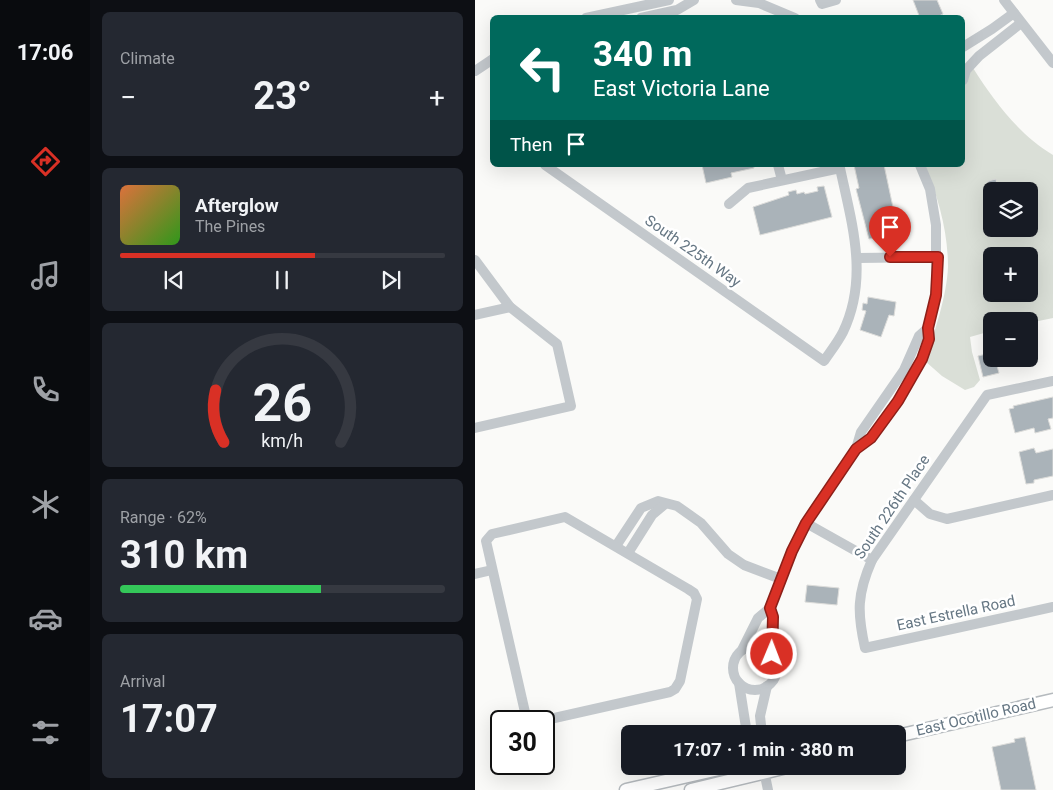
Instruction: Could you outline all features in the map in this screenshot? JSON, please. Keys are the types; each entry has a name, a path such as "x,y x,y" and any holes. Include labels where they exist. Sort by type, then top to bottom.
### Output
{"main road":[{"name":"East Ocotillo Road","path":"906,733 1053,700"},
{"path":"626,790 692,775"},
{"path":"691,790 746,775"}],"street":[{"path":"600,15 669,0"},
{"path":"654,15 677,10 694,0"},
{"path":"735,0 759,3 788,15"},
{"path":"821,2 836,0"},
{"path":"1004,0 1053,63"},
{"path":"965,46 993,29 1014,13"},
{"path":"965,74 979,56 1021,23"},
{"path":"475,71 490,61"},
{"name":"South 225th Way","path":"548,167 824,361 843,333 855,299 858,258"},
{"path":"779,167 782,180"},
{"path":"746,725 739,682 733,666 758,618 770,608 806,523 856,449 871,438 911,379 929,339 928,328 936,295 938,257 936,225 930,189 921,167"},
{"path":"729,204 748,188 840,168 858,258 938,257"},
{"path":"475,260 510,307 557,344 571,406 475,428"},
{"path":"475,315 510,307"},
{"name":"South 226th Place","path":"865,648 858,612 860,591 872,560 987,395 1053,381"},
{"path":"914,500 930,514 947,518 1053,495"},
{"path":"616,546 641,508 653,501 677,506 701,523 728,554 744,565 781,579"},
{"path":"628,553 652,515 665,504"},
{"path":"524,710 486,544 488,537 492,534 565,517 688,589 696,596 678,686 670,692 555,718"},
{"path":"806,523 872,560"},
{"path":"475,574 492,570"},
{"name":"East Estrella Road","path":"865,648 1053,607"},
{"path":"770,608 773,617 772,654"},
{"path":"742,650 754,646 761,647 772,654 775,659 777,671 767,686 760,716 761,725"},
{"path":"739,682 752,690 767,686"},
{"path":"765,775 768,790"}],"shaded area":[{"path":"973,68 990,93 1018,127 1029,138 1053,155 1053,318 1038,321 1038,312 983,312 983,333 970,337 980,380 974,387 965,390 942,376 925,361 943,302 947,278 948,254 941,215 926,167 965,167 965,80"}],"building":[{"path":"913,0 937,0 943,14 941,15 919,15"},
{"path":"702,167 754,167 731,173 732,177 706,183"},
{"path":"854,167 884,167 897,226 901,225 902,232 869,239 856,189 859,188"},
{"path":"996,179 996,182 988,182"},
{"path":"824,186 832,217 760,235 753,207 789,195 788,192 796,190 797,194 804,192 805,194 818,191 817,187"},
{"path":"868,297 896,302 894,316 889,315 881,337 860,330 866,311 862,310 863,303 867,304"},
{"path":"983,355 983,367 997,367 999,373 983,377 978,356"},
{"path":"1053,397 1053,418 1048,419 1051,429 1035,433 1034,428 1015,433 1009,409 1014,408 1013,406"},
{"path":"1034,448 1036,453 1053,449 1053,476 1034,480 1034,483 1026,484 1019,452"},
{"path":"807,585 839,588 837,605 805,602"},
{"path":"1025,737 1036,790 1001,790 992,747 1015,742 1014,739"}],"route":[{"path":"772,654 773,617 770,608 792,551 806,523 835,478 856,449 871,438 898,401 922,359 929,339 928,328 936,295 938,257 890,257"}]}
